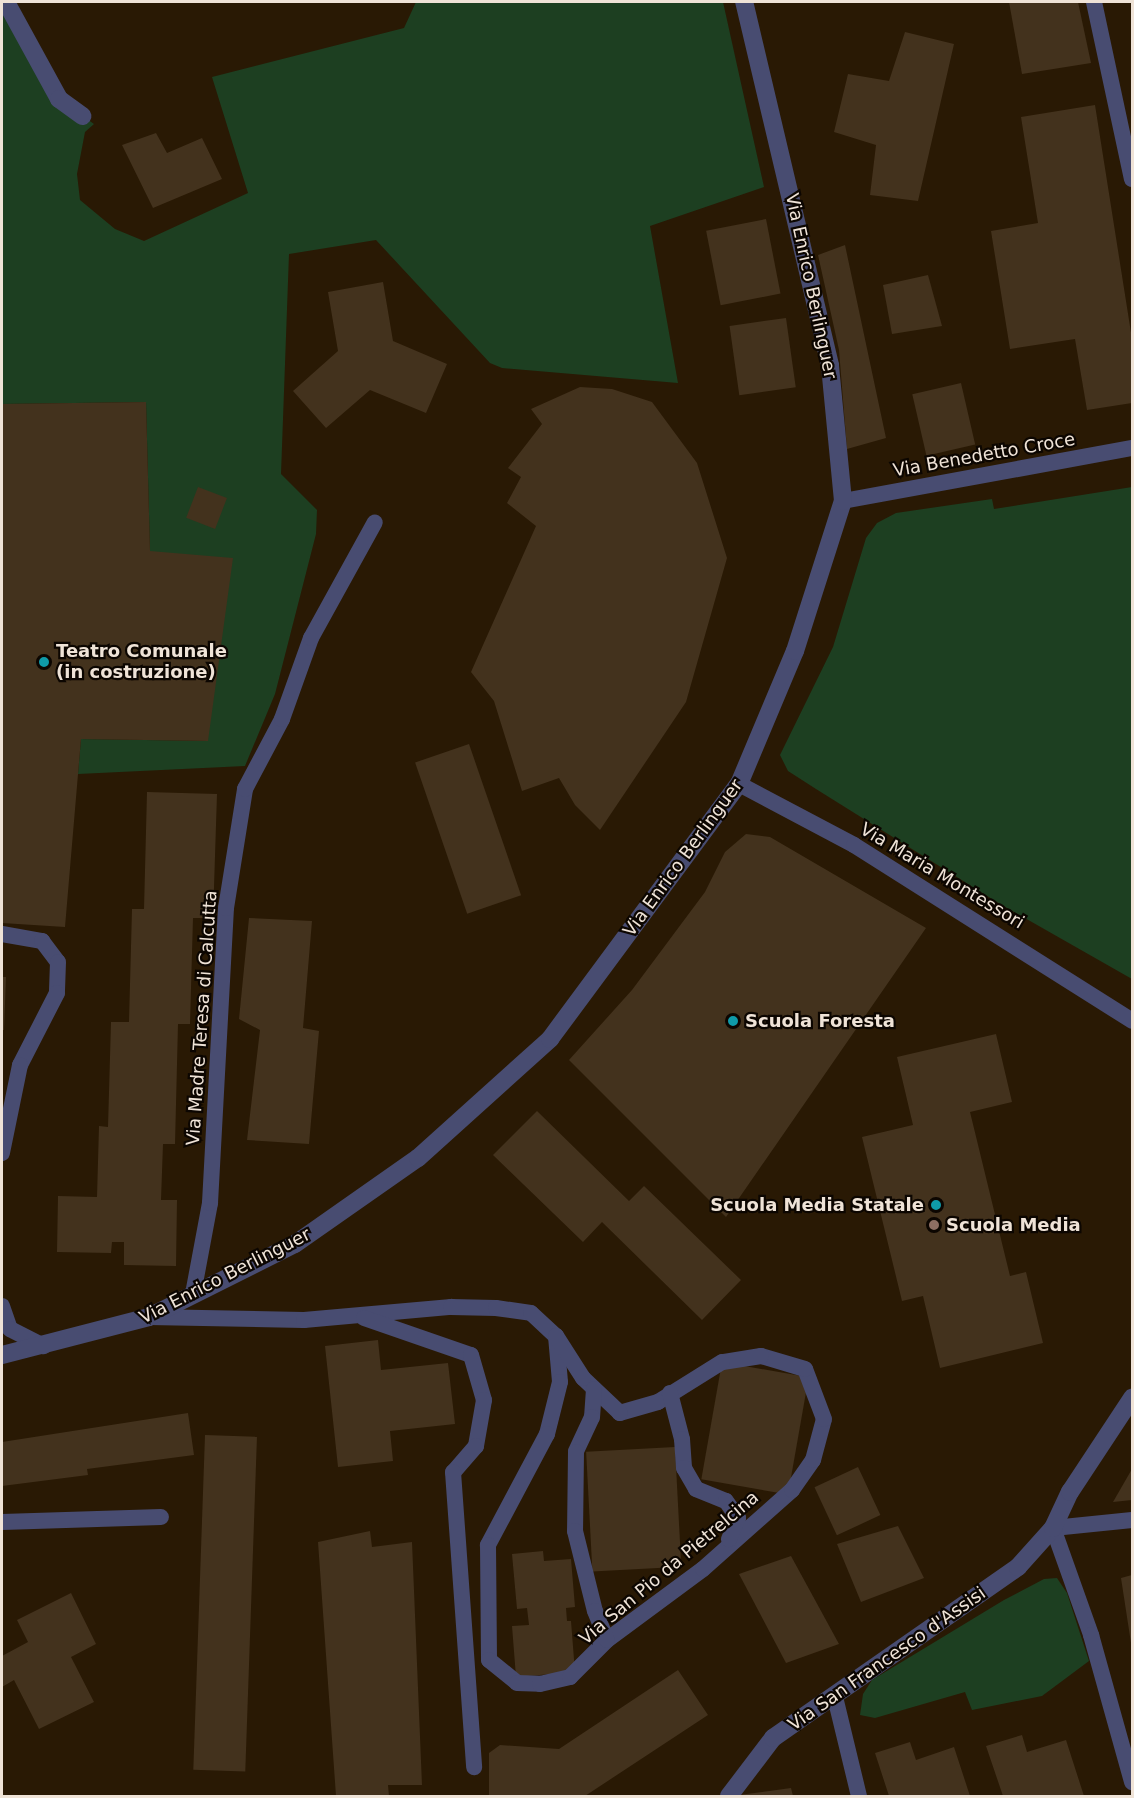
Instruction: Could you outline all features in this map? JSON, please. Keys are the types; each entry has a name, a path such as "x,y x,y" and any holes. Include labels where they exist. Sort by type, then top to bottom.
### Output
{"street":[{"path":"6,2 59,99 82,116"},
{"name":"Via Enrico Berlinguer","path":"2,1355 149,1317 295,1244 418,1158 550,1039 739,784 795,651 843,501 830,365 744,2"},
{"name":"Via San Francesco d'Assisi","path":"729,1797 773,1738 835,1697 1018,1567 1053,1528 1070,1492 1132,1398"}],"lane":[{"path":"1094,2 1132,179"},
{"name":"Via Benedetto Croce","path":"843,501 1132,448"},
{"name":"Via Madre Teresa di Calcutta","path":"193,1294 210,1203 226,908 245,789 282,718 311,638 375,522"},
{"name":"Via Maria Montessori","path":"739,784 854,845 1125,1011 1132,1021"},
{"path":"2,934 42,941 58,962 57,993 20,1065 2,1153"},
{"path":"2,1306 10,1329 44,1346"},
{"name":"Via San Pio da Pietrelcina","path":"149,1317 294,1320 451,1306 496,1308 531,1313 556,1336 594,1389 620,1413 670,1393 722,1362 761,1356 805,1369 813,1383 824,1419 813,1460 792,1490 726,1545 703,1569 607,1640 570,1677 540,1683 517,1683 489,1660 488,1545 547,1434 560,1382 556,1336"},
{"path":"358,1316 471,1355 484,1400 476,1446 453,1472 474,1767"},
{"path":"594,1389 592,1417 576,1452 575,1531 595,1611 607,1640"},
{"path":"670,1393 682,1439 684,1468 696,1490 726,1502 738,1518 726,1545"},
{"path":"2,1522 162,1517"},
{"path":"1132,1520 1053,1528 1091,1635 1132,1782"},
{"path":"835,1697 860,1797"}],"green space":[{"path":"2,2 59,99 94,124 85,132 77,174 80,200 115,229 144,241 248,193 212,77 404,28 416,2 723,2 764,187 650,226 678,383 502,368 490,363 376,240 289,254 281,474 317,510 316,534 275,694 245,766 78,774 81,739 208,741 150,551 146,402 2,404"},
{"path":"1132,487 1132,979 1000,904 816,789 788,771 780,755 833,647 866,538 877,523 896,513 992,499 994,509"},
{"path":"1057,1578 1067,1593 1089,1661 1042,1696 972,1710 965,1692 875,1718 860,1715 863,1694 872,1680 1004,1600 1044,1579"}],"building":[{"path":"1009,2 1078,2 1091,63 1022,74"},
{"path":"905,32 954,44 918,201 870,195 876,145 834,132 848,74 889,81"},
{"path":"1095,105 1132,339 1132,403 1087,410 1075,339 1010,349 991,231 1038,223 1021,117"},
{"path":"156,133 167,153 202,138 222,179 153,208 122,145"},
{"path":"766,219 781,294 721,305 706,231"},
{"path":"845,245 886,438 847,449 839,350 818,255"},
{"path":"928,275 942,326 892,334 883,285"},
{"path":"383,282 393,341 447,364 426,413 370,390 326,428 293,391 338,351 328,292"},
{"path":"786,318 796,387 739,395 730,326"},
{"path":"961,383 975,444 926,456 912,394"},
{"path":"580,387 612,389 652,402 697,463 727,558 686,702 600,830 575,805 559,778 522,791 494,701 471,672 536,526 507,503 521,477 508,468 542,424 531,409"},
{"path":"146,402 150,551 233,558 208,741 81,739 65,927 2,923 2,404"},
{"path":"198,487 227,498 215,529 186,518"},
{"path":"469,744 521,895 467,914 415,763"},
{"path":"147,792 217,794 213,918 193,918 190,1024 178,1024 175,1144 163,1144 161,1200 177,1200 176,1266 124,1265 124,1242 112,1242 111,1253 57,1252 58,1196 97,1197 99,1126 108,1127 111,1022 129,1022 132,909 144,909"},
{"name":"Scuola Foresta","path":"746,834 770,837 926,928 726,1217 569,1060 632,990 705,892 725,852"},
{"path":"249,918 312,921 303,1028 319,1031 309,1144 247,1140 260,1030 239,1019"},
{"path":"2,977 6,977 4,1030 2,1030"},
{"name":"Scuola Media Statale","path":"996,1034 1012,1102 970,1112 1010,1276 1026,1272 1043,1343 940,1368 923,1296 902,1301 862,1137 913,1125 897,1057"},
{"path":"537,1111 629,1201 644,1186 741,1280 702,1320 602,1222 583,1242 493,1155"},
{"path":"378,1340 381,1370 448,1363 455,1424 390,1431 393,1461 338,1467 325,1346"},
{"path":"722,1362 809,1377 788,1494 701,1479"},
{"path":"188,1413 194,1455 87,1469 88,1475 2,1486 2,1442"},
{"path":"205,1435 257,1437 245,1772 193,1770"},
{"path":"675,1447 681,1567 592,1571 586,1452"},
{"path":"858,1467 880,1515 837,1535 814,1487"},
{"path":"1132,1469 1132,1500 1113,1502"},
{"path":"898,1526 924,1578 861,1602 837,1544"},
{"path":"370,1531 372,1547 412,1542 422,1785 388,1785 389,1796 336,1796 318,1542"},
{"path":"543,1551 544,1561 571,1559 575,1607 566,1608 567,1621 571,1621 575,1672 516,1677 512,1626 529,1625 527,1608 517,1609 512,1554"},
{"path":"791,1556 839,1644 786,1663 739,1574"},
{"path":"1132,1575 1132,1643 1131,1643 1121,1578"},
{"path":"71,1593 96,1644 71,1657 94,1702 39,1729 14,1680 2,1687 2,1656 28,1642 17,1620"},
{"path":"678,1670 708,1715 585,1796 489,1796 489,1753 500,1745 559,1749"},
{"path":"1022,1735 1027,1752 1066,1740 1084,1796 1003,1796 986,1746"},
{"path":"910,1742 916,1760 954,1747 970,1796 889,1796 875,1753"},
{"path":"791,1788 793,1796 739,1796 739,1795"}],"place":[{"name":"Teatro Comunale (in costruzione)","path":"44,662"},
{"name":"Scuola Foresta","path":"733,1021"},
{"name":"Scuola Media Statale","path":"936,1205"},
{"name":"Scuola Media","path":"934,1225"}]}
